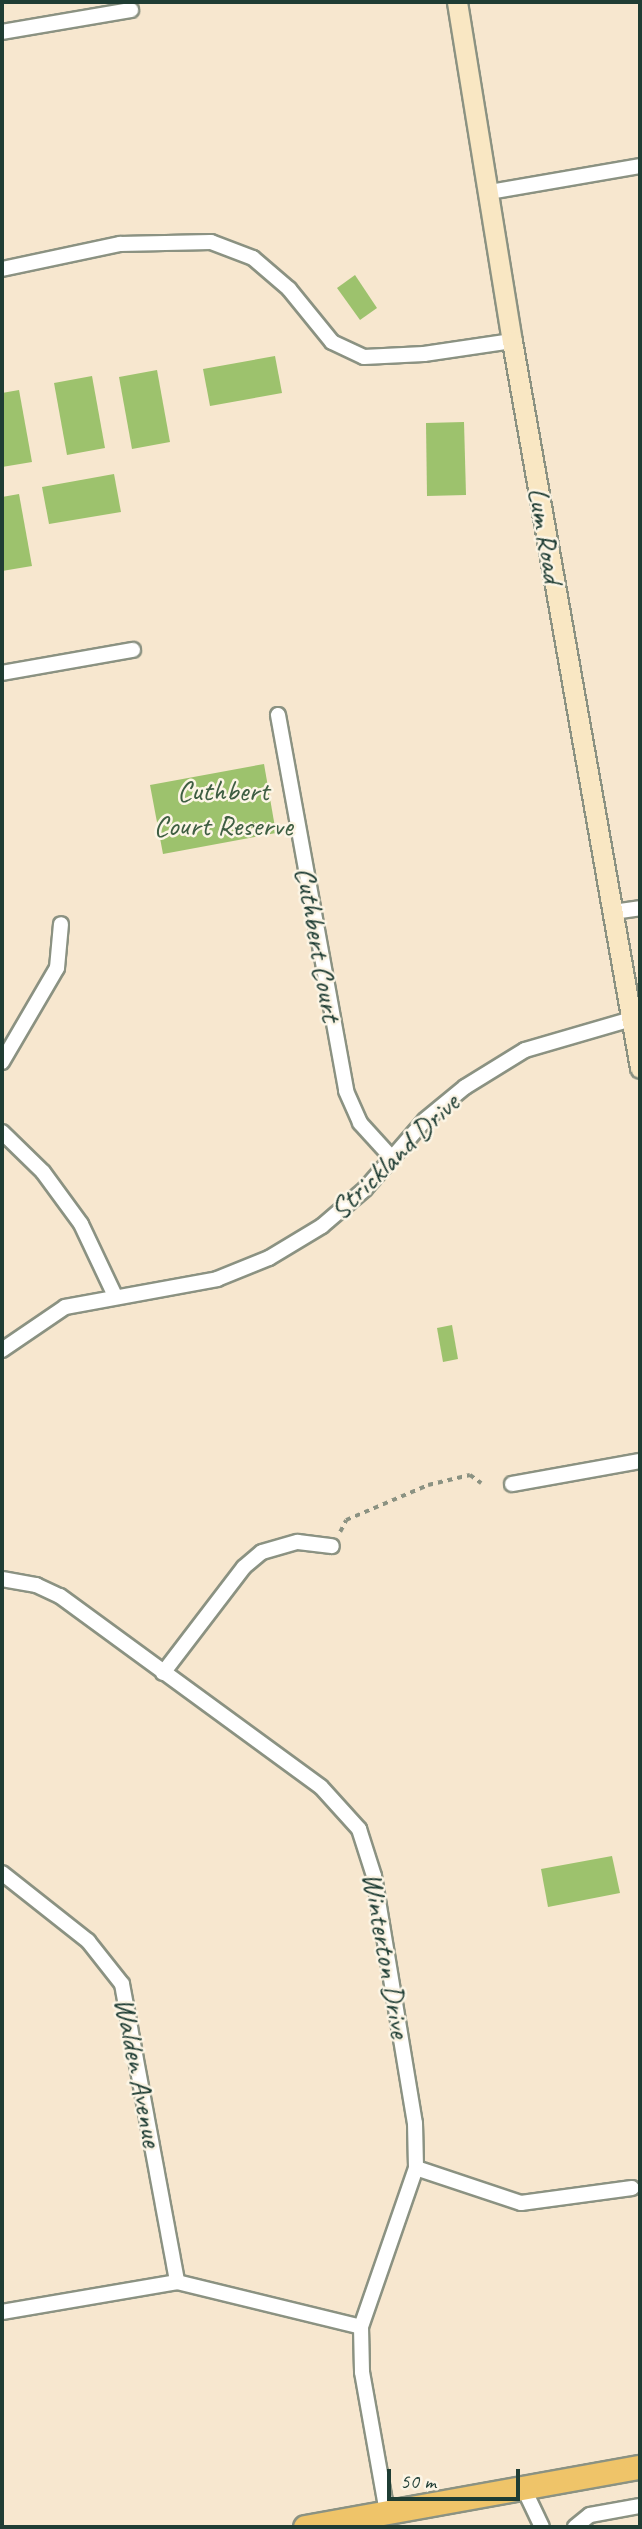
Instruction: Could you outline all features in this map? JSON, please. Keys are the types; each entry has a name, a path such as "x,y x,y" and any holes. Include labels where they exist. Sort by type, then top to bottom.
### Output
{"main road":[{"path":"305,2527 640,2467"}],"street":[{"name":"Lum Road","path":"457,2 512,341 640,1068"},
{"path":"2,32 131,10"},
{"path":"489,192 640,166"},
{"path":"2,269 120,244 211,242 253,258 289,289 332,342 364,356 424,354 512,341"},
{"path":"2,673 133,650"},
{"name":"Cuthbert Court","path":"278,715 346,1091 360,1123 392,1158"},
{"path":"613,912 640,908"},
{"path":"2,1062 57,968 61,924"},
{"name":"Strickland Drive","path":"2,1350 65,1307 217,1279 269,1258 322,1226 365,1189 425,1120 465,1087 525,1050 632,1019"},
{"path":"2,1132 43,1172 81,1224 115,1296"},
{"path":"512,1484 640,1461"},
{"path":"163,1673 244,1567 262,1552 298,1542 332,1546"},
{"name":"Winterton Drive","path":"2,1579 36,1585 60,1596 321,1787 359,1829 374,1876 415,2123 416,2168 361,2327 362,2372 387,2512"},
{"name":"Walden Avenue","path":"2,1874 88,1941 122,1984 177,2282"},
{"path":"416,2168 521,2203 632,2188"},
{"path":"2,2312 177,2282 361,2327"},
{"path":"523,2487 542,2527"},
{"path":"575,2527 590,2515 640,2506"}],"path":[{"path":"332,1546 346,1520 428,1485 470,1475 481,1483"}],"green space":[{"path":"355,275 377,308 360,320 337,288"},
{"path":"275,356 282,393 210,406 203,369"},
{"path":"157,370 170,442 132,449 119,377"},
{"path":"92,376 105,448 67,455 54,383"},
{"path":"19,390 32,462 2,467 2,393"},
{"path":"464,422 466,495 427,496 426,423"},
{"path":"114,474 121,512 49,524 42,487"},
{"path":"19,494 32,566 2,571 2,497"},
{"name":"Cuthbert Court Reserve","path":"264,764 276,833 163,854 150,785"},
{"path":"452,1325 458,1359 443,1362 437,1328"},
{"path":"612,1856 620,1893 548,1907 541,1869"}]}
